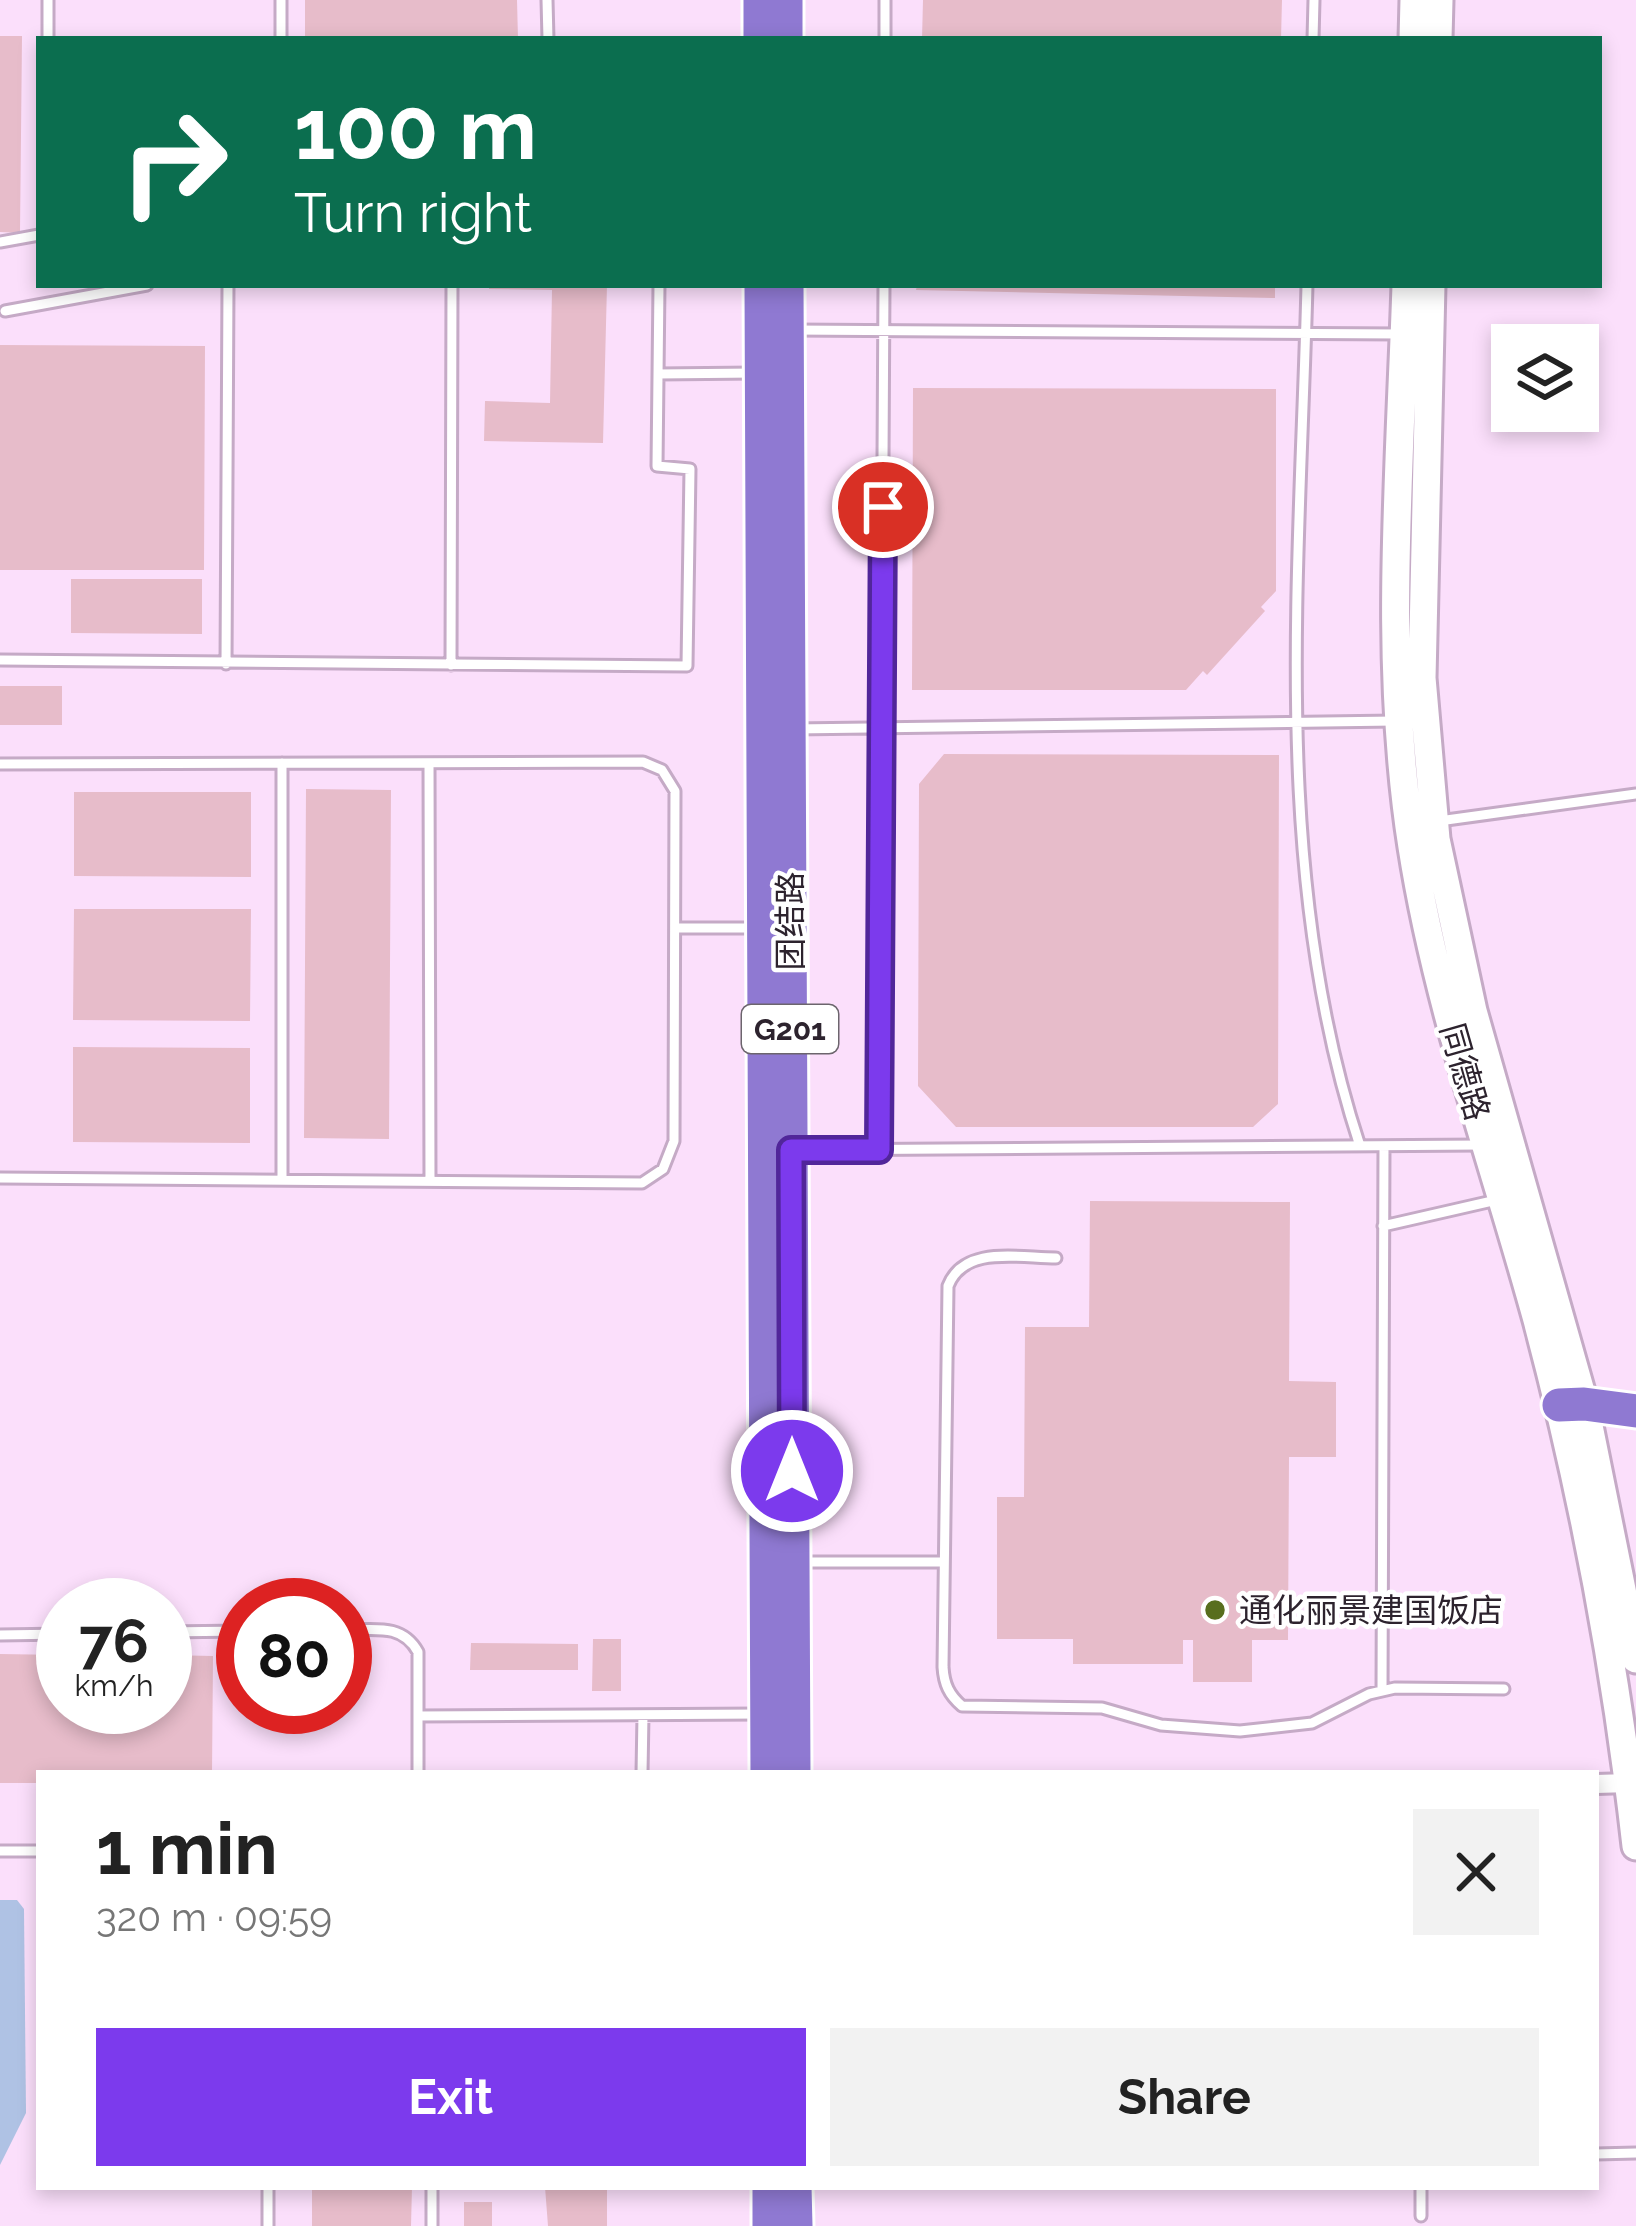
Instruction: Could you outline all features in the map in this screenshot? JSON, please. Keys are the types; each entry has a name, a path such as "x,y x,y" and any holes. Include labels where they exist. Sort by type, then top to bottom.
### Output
{"highway":[{"path":"760,0 760,36"},
{"path":"786,0 786,36"},
{"name":"团结路","path":"760,288 767,1770"},
{"name":"团结路","path":"787,288 794,1770"},
{"path":"1572,1404 1636,1411"},
{"path":"769,2190 770,2226"},
{"path":"796,2190 796,2226"}],"main road":[{"path":"1413,36 1414,0"},
{"path":"1438,36 1439,0"},
{"name":"同德路","path":"1406,288 1397,588 1399,722 1421,902 1502,1199 1572,1404 1636,1846"},
{"name":"同德路","path":"1431,288 1422,678 1434,821 1463,973 1636,1659"}],"street":[{"path":"1599,1784 1629,1783"}],"lane":[{"path":"48,0 48,36"},
{"path":"281,0 281,36"},
{"path":"548,0 548,36"},
{"path":"885,0 885,36"},
{"path":"1312,36 1313,0"},
{"path":"0,242 36,236"},
{"path":"5,311 131,288"},
{"path":"226,664 228,288"},
{"path":"451,665 452,288"},
{"path":"0,660 687,666 691,469 657,466 659,288"},
{"path":"879,1150 884,288"},
{"path":"1307,288 1297,723 1316,972 1334,1059 1360,1146"},
{"path":"787,330 1404,334"},
{"path":"658,374 761,374"},
{"path":"789,729 1399,722"},
{"path":"0,764 643,762 662,770 675,791 676,928 674,1141 663,1169 642,1183 0,1178"},
{"path":"282,763 282,1180"},
{"path":"429,763 430,1181"},
{"path":"1434,821 1636,794"},
{"path":"676,928 764,928"},
{"path":"791,1150 1486,1145"},
{"path":"1382,1690 1384,1146"},
{"path":"1383,1226 1502,1199"},
{"path":"1056,1258 976,1259 959,1267 948,1286 943,1676 949,1693 962,1706 1102,1708 1161,1725 1262,1730 1312,1723 1382,1690 1504,1689"},
{"path":"793,1562 944,1562"},
{"path":"372,1630 394,1630 418,1652 418,1770"},
{"path":"0,1635 36,1634"},
{"path":"642,1770 643,1714"},
{"path":"418,1716 767,1714"},
{"path":"0,1851 36,1851"},
{"path":"1599,2154 1636,2153"},
{"path":"268,2190 268,2226"},
{"path":"432,2190 432,2226"},
{"path":"1421,2190 1421,2216"}],"water":[{"path":"0,1900 17,1900 24,1909 26,2113 0,2165"}],"building":[{"path":"305,0 517,0 518,36 305,36"},
{"path":"923,0 1282,0 1281,36 922,36"},
{"path":"0,36 22,36 20,233 0,232"},
{"path":"607,288 603,443 484,441 485,401 550,403 552,290 489,289"},
{"path":"1275,288 1275,298 916,290"},
{"path":"0,345 205,346 204,570 0,570"},
{"path":"913,388 1276,389 1276,591 1261,607 1265,611 1207,675 1203,671 1186,690 912,690"},
{"path":"71,579 202,579 202,634 71,633"},
{"path":"0,686 62,686 62,725 0,725"},
{"path":"944,754 1279,755 1278,1104 1253,1127 956,1127 918,1086 919,784"},
{"path":"306,789 391,790 389,1139 304,1138"},
{"path":"74,792 251,792 251,877 74,876"},
{"path":"74,909 251,909 250,1021 73,1020"},
{"path":"73,1047 250,1048 250,1143 73,1142"},
{"path":"1090,1201 1290,1202 1289,1381 1336,1382 1336,1457 1289,1457 1288,1640 1252,1640 1252,1682 1193,1682 1193,1640 1183,1640 1183,1664 1073,1664 1073,1639 997,1639 997,1497 1024,1497 1025,1327 1089,1327"},
{"path":"593,1639 621,1639 621,1691 592,1691"},
{"path":"471,1643 578,1644 578,1670 470,1670"},
{"path":"0,1654 36,1655 36,1734 192,1734 192,1656 213,1656 212,1770 36,1770 36,1783 0,1783"},
{"path":"312,2190 412,2190 411,2226 312,2226"},
{"path":"545,2190 607,2190 607,2226 548,2226"},
{"path":"464,2202 492,2202 492,2226 464,2226"}],"place":[{"name":"通化丽景建国饭店","path":"1215,1610"}],"route":[{"path":"792,1471 791,1150 879,1150 883,507"}]}
